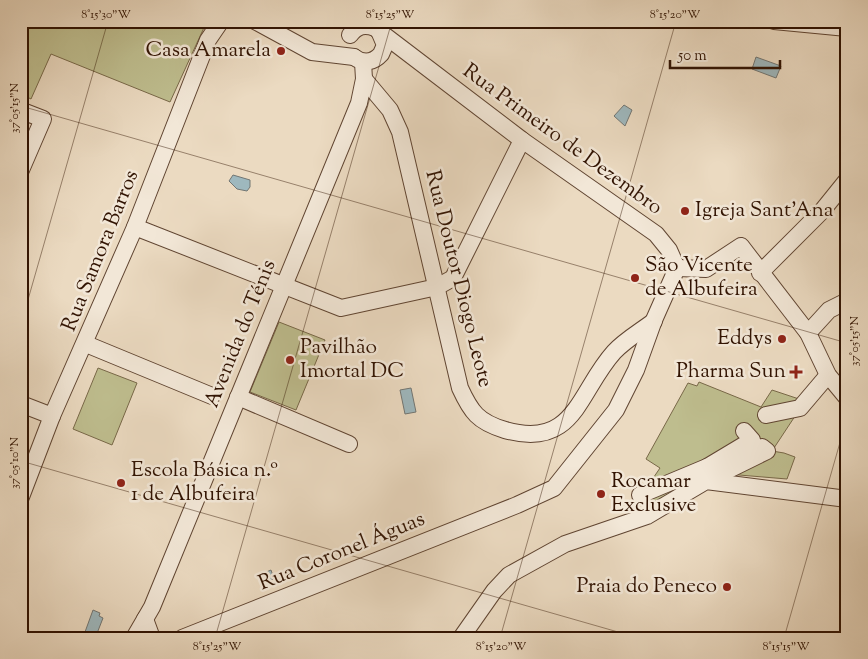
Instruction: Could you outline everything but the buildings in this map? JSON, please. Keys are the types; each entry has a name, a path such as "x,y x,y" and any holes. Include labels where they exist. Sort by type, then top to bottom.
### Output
{"street":[{"name":"Rua Samora Barros","path":"21,497 52,416 86,344 135,227 208,40 221,21"},
{"path":"255,21 312,52 359,59 373,61 381,54 384,40 374,26 351,28 349,49 359,59"},
{"path":"774,21 847,28"},
{"name":"Rua Primeiro de Dezembro","path":"374,26 522,140 656,234 669,250 678,268"},
{"name":"Avenida do Ténis","path":"134,638 145,619 359,103 364,79 359,59"},
{"name":"Rua Doutor Diogo Leote","path":"364,79 390,110 400,132 460,388 471,412 493,426 522,435 552,432 568,421 615,352 654,320"},
{"path":"21,120 25,112 43,119 21,170"},
{"path":"135,227 341,308 437,287 453,278 522,140"},
{"path":"760,273 822,211 847,180"},
{"path":"678,268 706,268 741,246 808,333 828,374 847,398"},
{"name":"Rua Coronel Águas","path":"182,638 517,505 554,488 616,410 636,370 654,320 678,268"},
{"path":"808,333 829,310 847,301"},
{"path":"86,344 212,396"},
{"path":"766,415 800,408 828,374"},
{"path":"238,397 349,444"},
{"path":"21,404 52,416"},
{"path":"461,638 494,591 509,575 565,544 647,516 752,440 744,431"},
{"path":"640,494 706,474 847,499"},
{"path":"145,619 152,638"}],"shaded area":[{"path":"29,21 207,21 170,102 51,54 31,99 21,94 21,45 26,42"},
{"name":"Pavilhão Imortal DC","path":"279,322 325,340 296,410 250,392"},
{"path":"98,368 137,383 112,445 73,429"},
{"path":"699,382 761,407 772,390 805,401 772,451 795,457 787,479 703,472 645,509 641,496 660,468 646,459 688,383 697,386"}],"water":[{"path":"756,57 781,66 776,78 752,69"},
{"path":"624,105 632,110 625,126 614,116"},
{"path":"233,175 250,180 250,187 247,191 237,189 229,181"},
{"path":"411,388 416,412 405,414 400,390"},
{"path":"271,570 274,579 261,584 257,576"},
{"path":"93,610 100,613 99,616 103,618 96,636 85,632"}],"place":[{"name":"Casa Amarela","path":"281,51"},
{"name":"Igreja Sant’Ana","path":"685,211"},
{"name":"São Vicente de Albufeira","path":"635,278"},
{"name":"Eddys","path":"782,339"},
{"name":"Pavilhão Imortal DC","path":"290,360"},
{"name":"Pharma Sun","path":"796,372"},
{"name":"Escola Básica n.º 1 de Albufeira","path":"121,483"},
{"name":"Rocamar Exclusive","path":"601,494"},
{"name":"Praia do Peneco","path":"727,587"}]}
